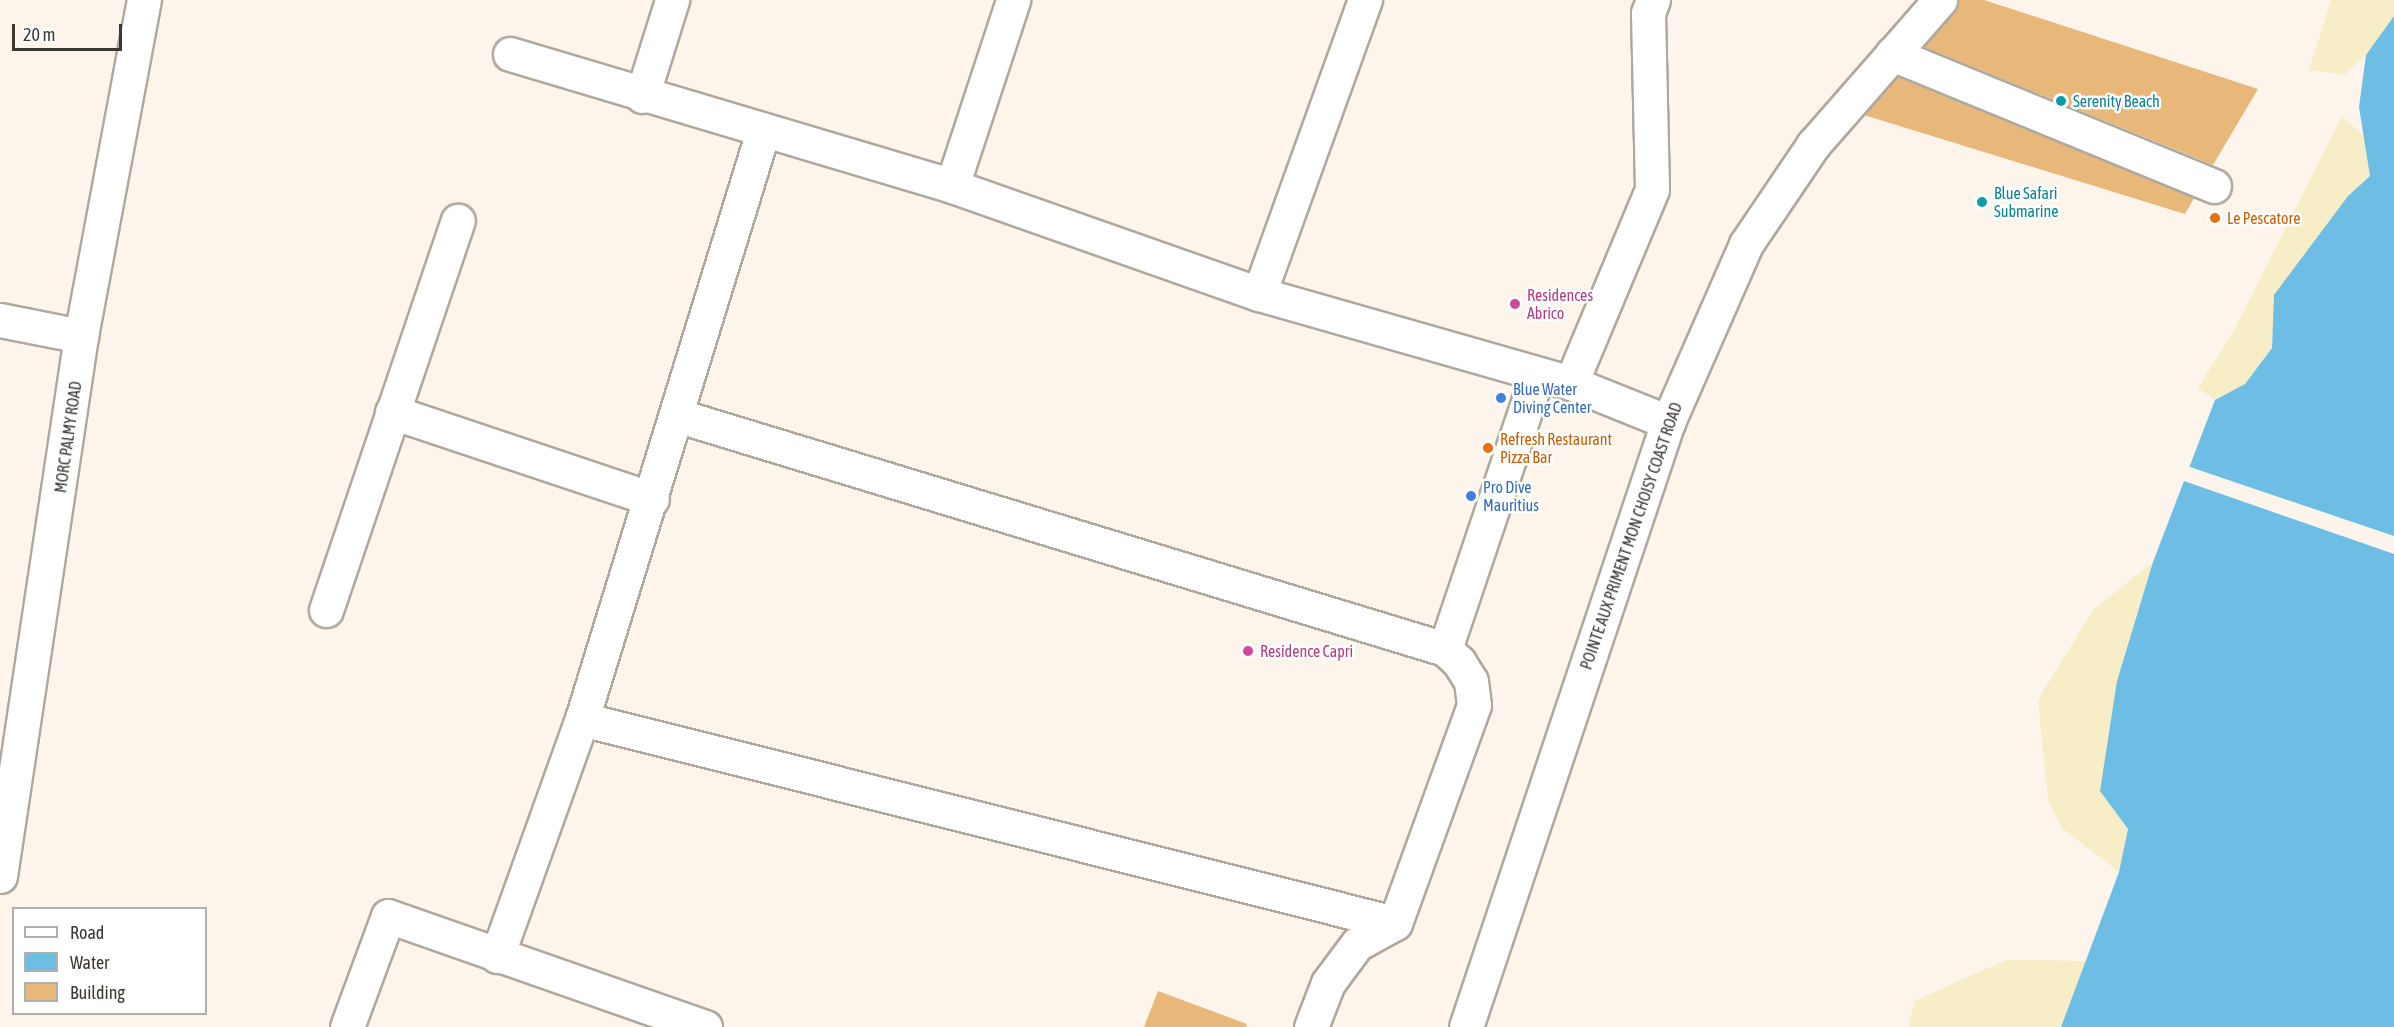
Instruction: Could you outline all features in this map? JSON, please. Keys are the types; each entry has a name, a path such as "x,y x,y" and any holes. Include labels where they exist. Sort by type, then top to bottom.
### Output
{"street":[{"name":"MORC PALMY ROAD","path":"0,876 81,336 144,0"},
{"path":"642,96 672,0"},
{"path":"952,186 1013,0"},
{"path":"1259,294 1365,0"},
{"path":"1571,382 1652,189 1648,13 1653,0"},
{"name":"POINTE AUX PRIMENT MON CHOISY COAST ROAD","path":"1466,1027 1668,422 1746,244 1813,145 1940,0"},
{"path":"510,54 642,96 952,186 1259,294 1537,376 1571,382 1668,422"},
{"path":"1892,54 2214,186"},
{"path":"497,956 582,719 679,416 763,131"},
{"path":"326,610 458,221"},
{"path":"0,320 81,336"},
{"path":"1445,649 1537,376"},
{"path":"392,412 652,499"},
{"path":"679,416 1445,649 1471,681 1474,705 1395,923 1358,944 1328,982 1311,1027"},
{"path":"582,719 1395,923"},
{"path":"347,1027 388,916 698,1026"}],"sand":[{"path":"2331,0 2394,0 2394,16 2366,55 2344,75 2309,70"},
{"path":"2342,116 2368,140 2370,176 2348,196 2275,295 2272,347 2245,384 2215,400 2198,388 2234,330"},
{"path":"2153,562 2117,681 2128,829 2119,872 2062,828 2048,800 2038,700 2093,610"},
{"path":"2006,960 2086,961 2061,1027 1909,1027 1914,1001"}],"water":[{"path":"2394,16 2394,1027 2061,1027 2119,872 2128,829 2100,791 2117,681 2153,562 2215,400 2245,384 2272,348 2274,295 2348,196 2370,176 2359,107 2366,55"}],"pier":[{"path":"2187,466 2394,536 2394,554 2181,480"}],"building":[{"path":"1958,0 1984,0 2258,89 2213,165 1924,47"},
{"path":"1898,77 2194,198 2185,214 1864,115"},
{"path":"1158,991 1247,1024 1246,1027 1144,1027"}],"place":[{"name":"Serenity Beach","path":"2061,101"},
{"name":"Blue Safari Submarine","path":"1982,202"},
{"name":"Le Pescatore","path":"2215,218"},
{"name":"Residences Abrico","path":"1515,304"},
{"name":"Blue Water Diving Center","path":"1501,398"},
{"name":"Refresh Restaurant Pizza Bar","path":"1488,448"},
{"name":"Pro Dive Mauritius","path":"1471,496"},
{"name":"Residence Capri","path":"1248,651"}]}
